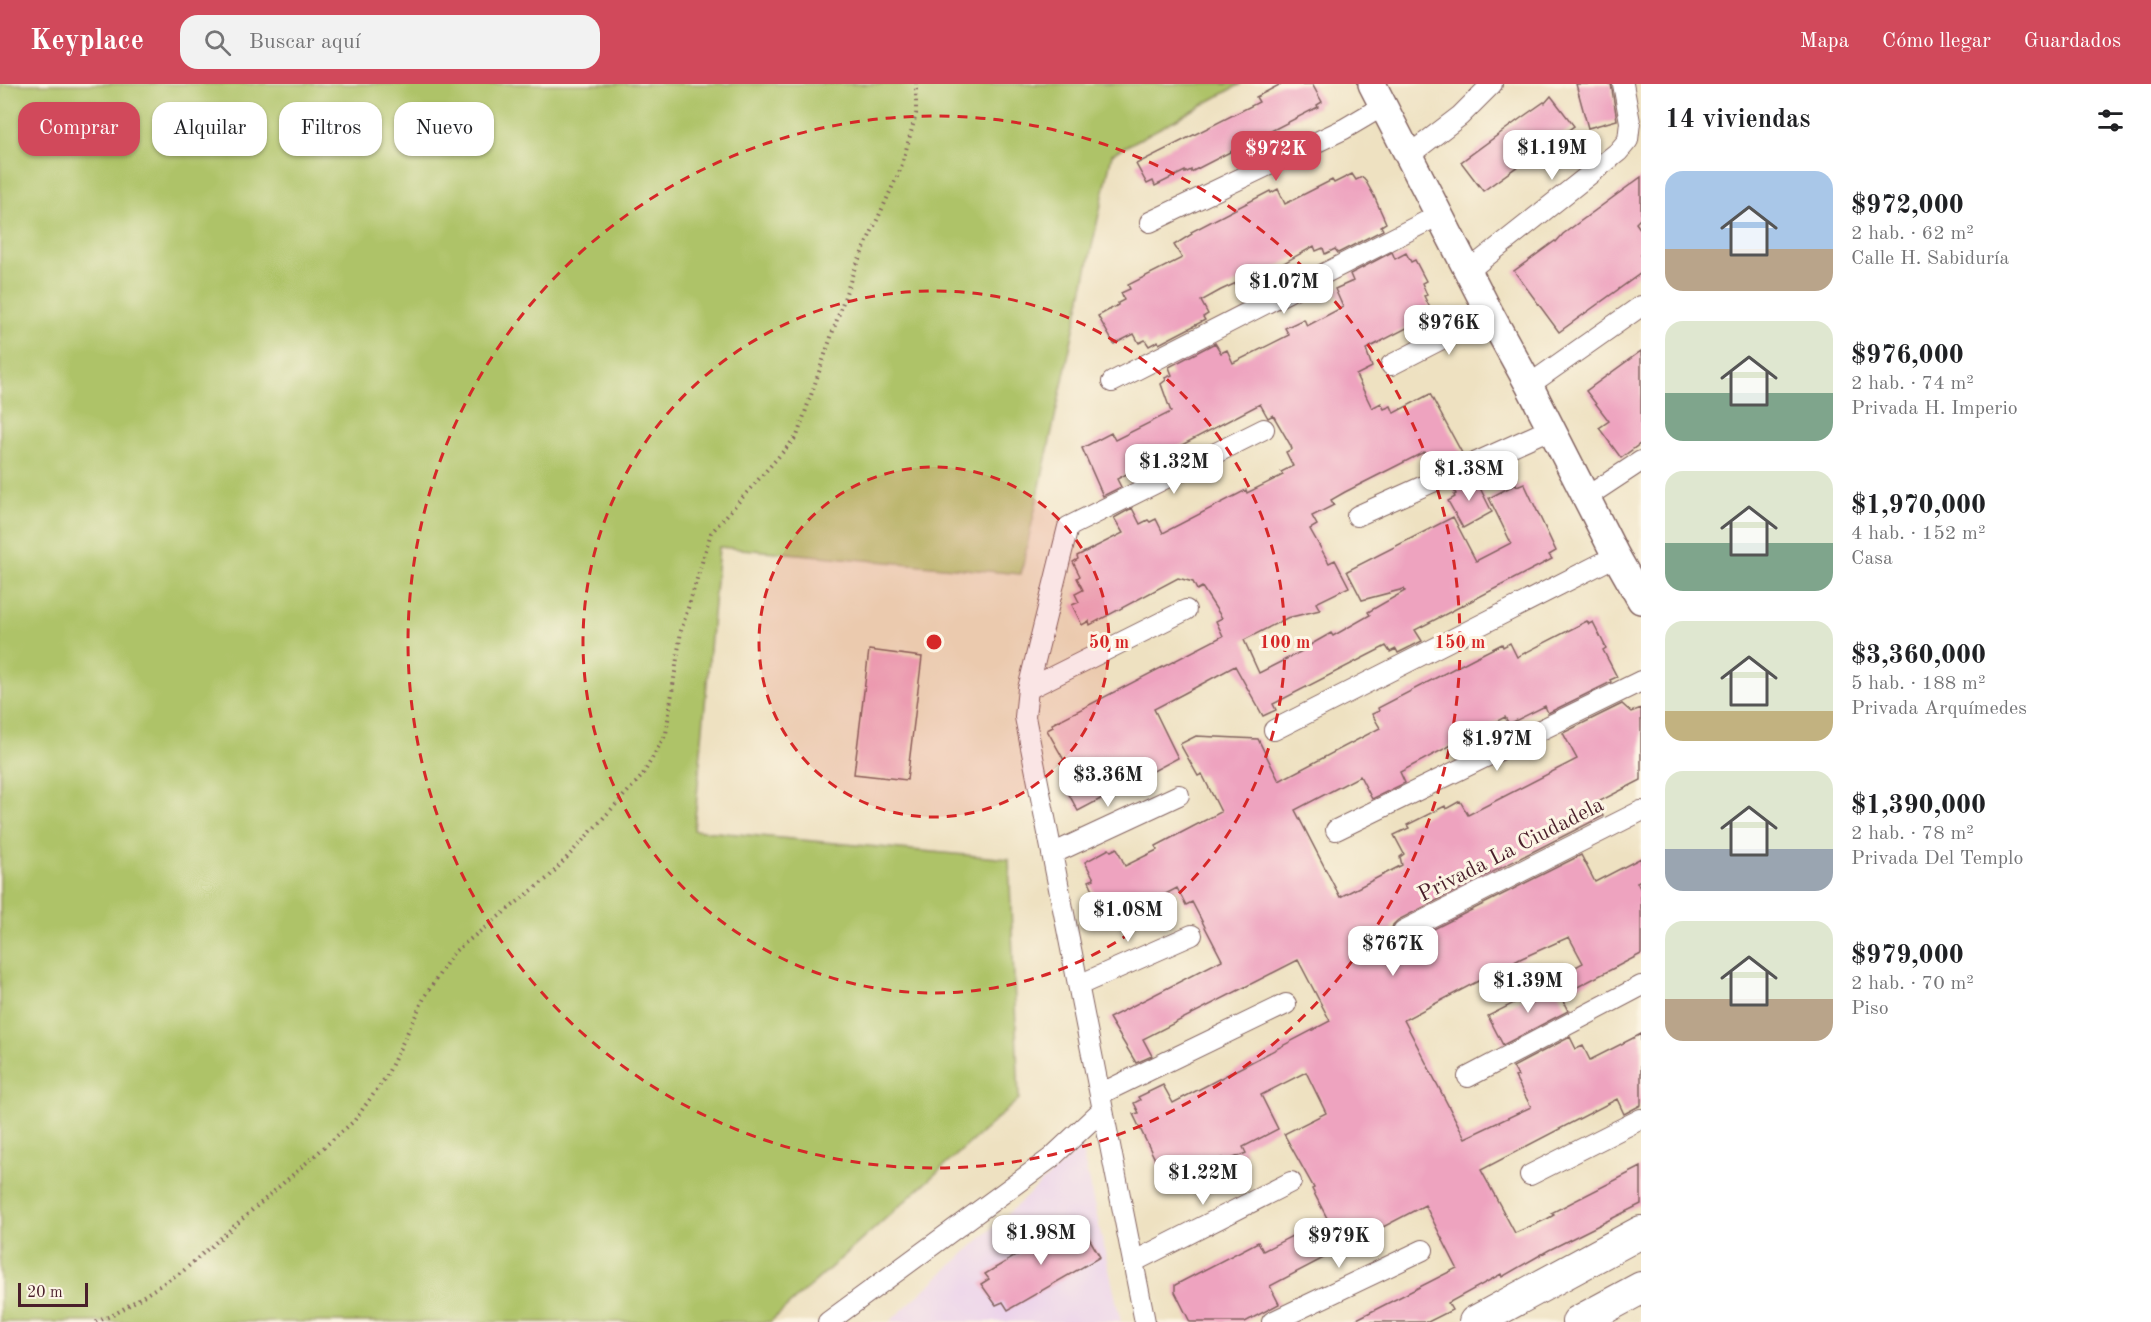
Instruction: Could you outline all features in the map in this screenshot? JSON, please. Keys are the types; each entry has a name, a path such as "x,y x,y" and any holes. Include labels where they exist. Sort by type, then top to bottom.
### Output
{"main road":[{"path":"1377,95 1490,314 1529,384 1585,498 1641,600"},
{"path":"1474,1322 1641,1232"},
{"path":"1578,1322 1641,1288"}],"street":[{"path":"1409,155 1460,116 1492,84"},
{"path":"1468,271 1618,152 1628,140 1630,122 1623,84"},
{"path":"1150,222 1344,129 1377,95"},
{"path":"1112,382 1439,215"},
{"path":"1529,384 1641,306"},
{"path":"1391,365 1490,314"},
{"path":"1145,1322 1025,717 1028,689 1068,527 1264,429"},
{"path":"1357,516 1550,429"},
{"path":"1585,498 1641,460"},
{"path":"1274,730 1616,556"},
{"path":"1028,689 1186,610"},
{"path":"1336,830 1641,681"},
{"path":"1052,854 1179,795"},
{"name":"Privada La Ciudadela","path":"1403,931 1641,811"},
{"path":"1079,985 1192,935"},
{"path":"1468,1077 1641,986"},
{"path":"828,1322 1051,1158 1101,1102 1286,1005"},
{"path":"1530,1175 1641,1119"},
{"path":"1133,1262 1291,1182"},
{"path":"1272,1322 1423,1251"}],"path":[{"path":"96,1322 115,1314 183,1271 354,1121 386,1077 425,996 454,952 549,877 642,776 666,734 681,632 711,533 797,436 854,270 901,168 916,114 916,84"}],"shaded area":[{"path":"1081,1147 1121,1322 889,1322"}],"green space":[{"path":"0,84 1241,84 1112,154 1021,574 719,547 694,830 1009,859 1019,1099 770,1322 0,1322"}],"building":[{"path":"1281,84 1312,84 1322,102 1317,105 1318,107 1191,172 1191,170 1185,173 1185,171 1155,186 1153,181 1147,184 1136,164 1259,102 1256,97"},
{"path":"1576,84 1611,84 1617,120 1588,128"},
{"path":"1551,96 1574,126 1483,191 1461,162 1545,103"},
{"path":"1352,174 1356,180 1364,178 1374,196 1386,223 1381,226 1383,230 1338,253 1335,249 1325,254 1323,248 1316,251 1314,246 1259,277 1258,273 1221,290 1201,301 1208,314 1203,317 1205,320 1159,344 1158,341 1149,346 1145,340 1139,343 1134,334 1114,344 1098,316 1124,300 1121,293 1130,289 1128,285 1182,258 1174,245 1192,234 1191,232 1270,191 1271,193 1278,189 1285,204 1332,180 1334,183"},
{"path":"1641,177 1641,218 1636,223 1641,230 1641,273 1559,332 1514,271"},
{"path":"1392,252 1395,259 1406,253 1411,262 1415,260 1426,281 1422,283 1427,295 1424,296 1432,312 1426,314 1428,317 1366,349 1372,367 1356,375 1372,408 1381,403 1384,409 1391,406 1394,413 1430,394 1463,455 1439,466 1437,463 1431,467 1424,452 1331,500 1334,505 1312,516 1317,525 1310,529 1329,563 1335,560 1349,587 1316,603 1320,610 1287,618 1244,640 1259,673 1310,647 1331,633 1333,636 1370,615 1368,612 1405,591 1404,589 1362,600 1347,571 1453,517 1476,561 1511,543 1489,498 1516,484 1517,486 1524,483 1556,551 1549,555 1552,559 1415,630 1422,641 1398,653 1396,649 1390,652 1386,646 1273,704 1276,710 1263,716 1235,666 1154,709 1178,758 1078,811 1066,789 1070,787 1069,778 1073,776 1047,730 1053,727 1052,724 1223,636 1216,621 1222,618 1202,587 1197,590 1193,582 1178,578 1090,625 1089,621 1082,625 1072,605 1079,602 1075,594 1083,590 1077,578 1080,576 1073,562 1078,559 1077,556 1123,533 1114,518 1132,508 1140,524 1156,519 1163,533 1246,490 1247,493 1283,475 1281,472 1293,466 1286,452 1292,449 1291,446 1273,415 1268,418 1260,404 1117,479 1121,487 1103,496 1082,448 1111,433 1115,440 1171,412 1161,384 1166,380 1165,378 1172,375 1169,367 1215,343 1221,353 1227,350 1233,363 1289,335 1285,328 1304,319 1307,326 1343,307 1335,289 1353,281 1350,274"},
{"path":"1641,351 1641,443 1621,458 1599,428 1609,421 1586,391"},
{"path":"1474,476 1492,512 1463,528 1448,501 1456,494 1452,487"},
{"path":"1587,621 1589,624 1593,622 1606,648 1603,650 1617,677 1610,680 1611,682 1548,713 1545,706 1509,724 1505,717 1400,772 1405,783 1372,799 1360,776 1295,810 1340,897 1402,865 1400,857 1404,854 1394,835 1409,828 1407,825 1460,801 1468,815 1577,759 1563,733 1622,704 1631,712 1641,708 1641,780 1596,803 1603,816 1398,920 1391,931 1397,941 1408,942 1581,855 1595,882 1641,858 1641,880 1637,882 1641,890 1641,954 1566,993 1557,977 1583,963 1569,937 1522,958 1404,1020 1465,1138 1531,1107 1515,1077 1518,1076 1513,1067 1570,1037 1576,1049 1583,1046 1590,1060 1641,1034 1641,1105 1624,1114 1617,1099 1481,1170 1515,1233 1547,1219 1554,1215 1551,1213 1641,1167 1641,1204 1448,1303 1452,1310 1428,1322 1351,1322 1457,1268 1425,1205 1270,1286 1279,1304 1245,1322 1190,1322 1175,1292 1175,1285 1258,1242 1263,1251 1327,1218 1312,1189 1314,1188 1284,1134 1326,1113 1306,1072 1261,1095 1278,1129 1243,1147 1246,1153 1224,1162 1222,1158 1168,1186 1133,1114 1139,1113 1134,1103 1140,1100 1138,1097 1163,1085 1173,1103 1330,1021 1298,960 1143,1039 1152,1056 1136,1063 1109,1018 1222,960 1192,902 1186,905 1177,888 1116,920 1114,918 1107,921 1089,881 1094,879 1085,862 1109,849 1111,851 1117,848 1125,866 1157,850 1156,846 1221,812 1202,774 1198,776 1180,744 1196,736 1258,739 1279,781 1380,728 1372,714 1379,711 1378,708 1474,658 1502,644 1503,647 1510,643 1517,657"},
{"path":"869,650 922,657 907,780 854,774"},
{"path":"1554,983 1568,1011 1503,1045 1488,1016"},
{"path":"1078,1219 1100,1257 1008,1310 1003,1302 996,1305 981,1284 989,1279 985,1274"}]}
